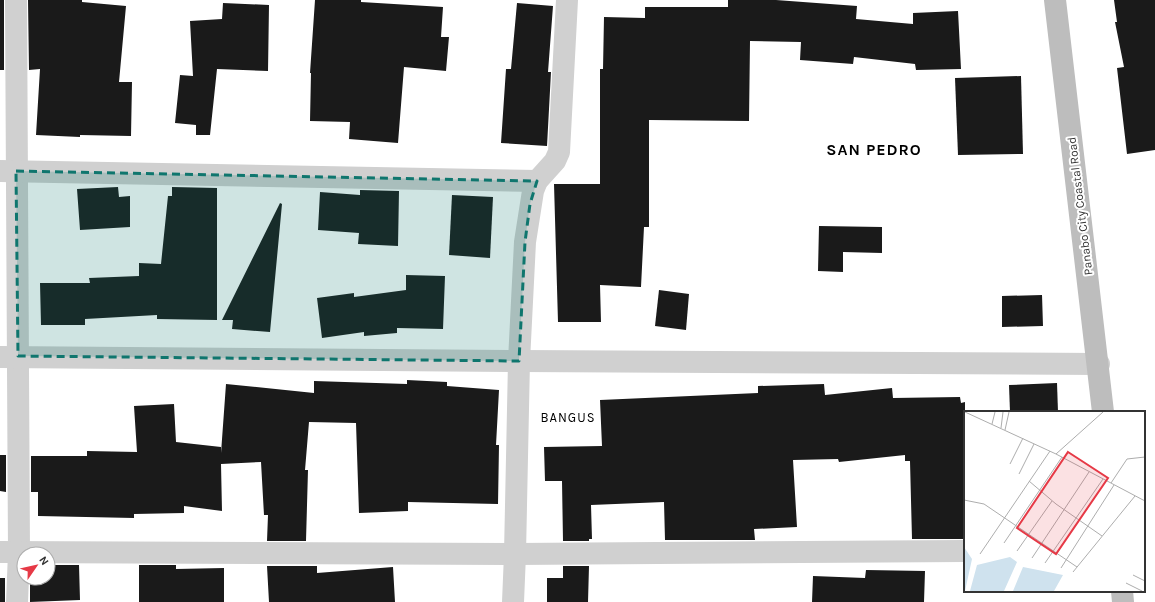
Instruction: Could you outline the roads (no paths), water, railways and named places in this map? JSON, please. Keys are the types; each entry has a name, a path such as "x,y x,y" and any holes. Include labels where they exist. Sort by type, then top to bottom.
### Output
{"main road":[{"name":"Panabo City Coastal Road","path":"1056,0 1104,411"},
{"path":"1122,592 1123,602"}],"street":[{"path":"16,0 8,171 9,552 17,602"},
{"path":"513,602 516,554 520,361 525,242 533,191 537,181 555,161 559,152 567,0"},
{"path":"8,171 537,181"},
{"path":"9,356 520,361 1099,364"},
{"path":"9,552 516,554 964,551"}],"district":[{"name":"SAN PEDRO","path":"874,149"},
{"name":"BANGUS","path":"568,417"}]}
